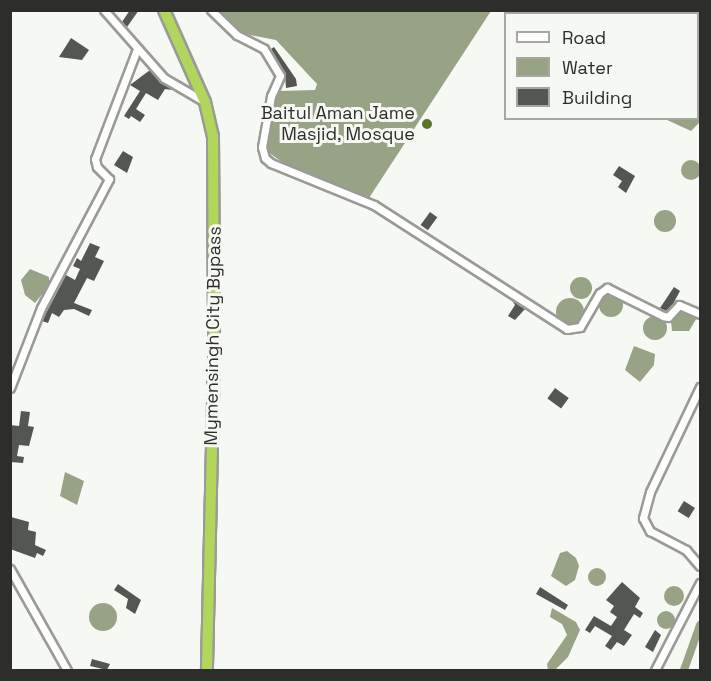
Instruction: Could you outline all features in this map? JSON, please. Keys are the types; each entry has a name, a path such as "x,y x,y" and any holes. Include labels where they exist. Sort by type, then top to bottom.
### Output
{"highway":[{"name":"Mymensingh City Bypass","path":"164,10 205,102 213,136 215,225 207,670"}],"street":[{"path":"104,10 164,78 205,102"},
{"path":"210,10 237,35 264,49 280,76 271,96 262,147 265,158 271,163 374,205 567,329 580,327 607,288 663,316 668,317 679,305 700,314"},
{"path":"10,388 41,308 109,179 97,167 95,159 137,49"},
{"path":"700,387 650,492 643,518 650,531 686,550 700,566"},
{"path":"10,569 67,670"},
{"path":"655,670 700,583"}],"water":[{"path":"218,11 491,11 369,198 282,162 268,152 272,111 279,91 315,90 317,84 276,40 245,34"},
{"path":"699,114 700,122 691,131 667,120 699,120"},
{"path":"687,160 695,160 701,166 701,174 695,180 687,180 681,174 681,166"},
{"path":"665,210 673,213 676,221 673,229 665,232 657,229 654,221 657,213"},
{"path":"30,269 49,277 49,286 35,303 25,295 21,280"},
{"path":"581,277 589,280 592,288 589,296 581,299 573,296 570,288 573,280"},
{"path":"611,293 616,294 622,300 622,310 616,316 611,317 606,316 600,310 599,305 600,300 606,294"},
{"path":"570,298 580,302 584,312 580,322 570,326 560,322 556,312 560,302"},
{"path":"678,308 698,316 689,331 672,331 671,321"},
{"path":"655,316 663,320 667,328 663,336 655,340 647,336 643,328 647,320"},
{"path":"634,346 655,354 654,365 640,382 625,370"},
{"path":"65,472 84,481 77,505 60,496"},
{"path":"567,551 576,558 579,566 575,580 566,586 551,576 560,553"},
{"path":"597,568 603,571 606,577 603,583 597,586 591,583 588,577 591,571"},
{"path":"674,586 681,589 684,596 681,603 674,606 667,603 664,596 667,589"},
{"path":"103,603 113,607 117,617 113,627 103,631 93,627 89,617 93,607"},
{"path":"552,608 576,622 580,630 568,657 555,670 548,670 547,664 567,635 562,624 550,617"},
{"path":"662,611 670,611 675,616 673,627 662,629 657,624 657,616"}],"building":[{"path":"130,10 139,10 127,27 122,22"},
{"path":"71,38 89,50 82,60 59,57"},
{"path":"274,47 296,79 297,86 286,88 285,74 271,49"},
{"path":"150,70 173,90 165,89 158,100 146,93 136,109 145,115 140,122 131,116 129,119 124,116 140,91 130,85"},
{"path":"123,151 133,157 127,173 114,165"},
{"path":"619,166 635,176 626,193 618,187 622,181 613,175"},
{"path":"430,212 437,217 428,230 421,225"},
{"path":"90,243 100,247 95,257 104,261 94,281 87,278 74,303 92,310 89,316 74,309 64,310 59,317 52,313 48,323 42,321 66,275 75,280 80,269 73,266 77,258 81,261"},
{"path":"674,287 680,291 666,311 660,308"},
{"path":"512,300 525,309 515,320 508,316 515,305"},
{"path":"555,388 569,398 561,409 547,399"},
{"path":"21,411 30,412 28,426 34,427 29,446 19,445 17,456 24,457 23,463 10,462 10,425 19,426"},
{"path":"684,501 695,508 689,518 678,511"},
{"path":"11,517 29,522 28,530 36,532 35,545 46,550 43,556 37,553 35,558 10,549"},
{"path":"622,582 640,598 635,607 643,613 640,618 634,614 624,630 632,635 624,646 617,642 611,650 605,646 612,636 595,626 590,633 585,630 594,616 611,626 617,617 610,612 614,606 606,600"},
{"path":"118,584 141,600 135,614 126,608 128,599 114,590"},
{"path":"540,587 568,605 565,610 536,594"},
{"path":"655,630 661,635 653,652 645,647"},
{"path":"92,659 110,664 107,670 90,666"}],"waterway":[{"path":"684,670 700,625"}],"place":[{"name":"Baitul Aman Jame Masjid, Mosque","path":"427,124"}]}
